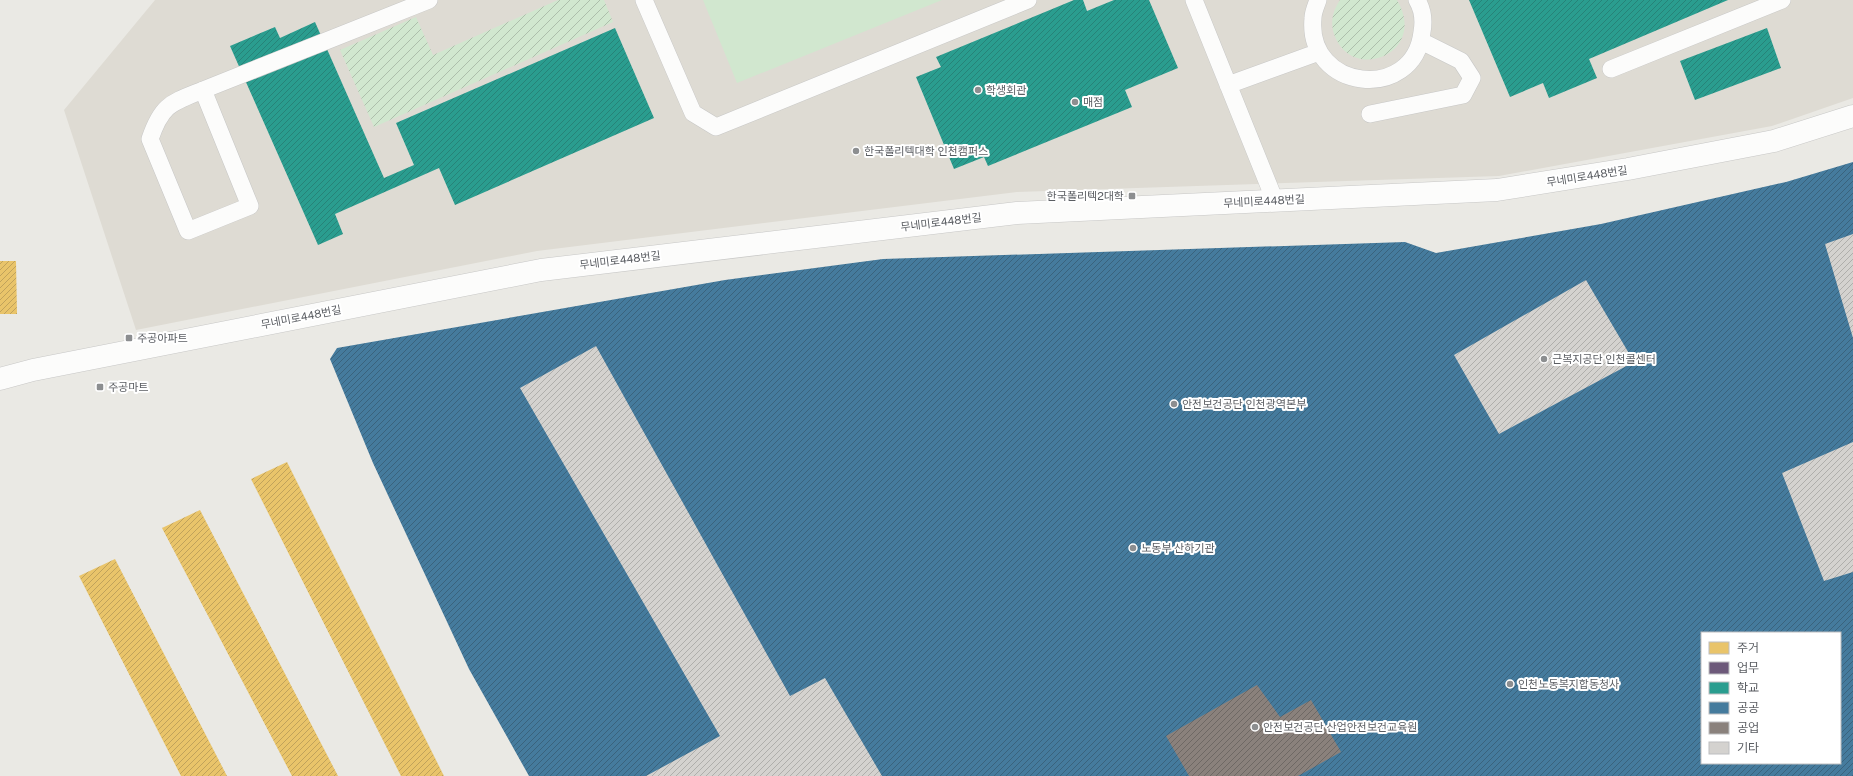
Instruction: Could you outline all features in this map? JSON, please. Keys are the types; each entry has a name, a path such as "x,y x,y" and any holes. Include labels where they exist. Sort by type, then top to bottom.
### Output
{"street":[{"name":"무네미로448번길","path":"0,379 33,370 541,270 1017,212 1497,190 1628,169 1774,141 1853,116"}],"lane":[{"path":"203,90 250,206 188,231 150,139 157,119 173,102 203,90 429,0"},
{"path":"644,0 693,113 716,127 1028,0"},
{"path":"1194,0 1274,200"},
{"path":"1318,0 1313,16 1313,35 1319,52 1330,66 1346,76 1364,80 1383,78 1400,70 1413,58 1422,41 1424,22 1417,0"},
{"path":"1611,69 1782,0"},
{"path":"1370,114 1462,95 1472,78 1461,61 1422,41"},
{"path":"1228,85 1319,52"}],"shaded area":[{"name":"한국폴리텍대학 인천캠퍼스","path":"155,0 1853,0 1853,98 1772,126 1499,176 1017,192 537,251 136,330 64,110"}],"green space":[{"path":"558,0 604,0 613,22 374,127 340,50 416,17 433,55"},
{"path":"703,0 942,0 737,83"},
{"path":"1340,0 1397,0 1404,19 1403,35 1396,48 1384,56 1370,59 1356,57 1343,49 1334,34 1332,25 1334,12"}],"building: 주거":[{"path":"0,261 16,261 17,314 0,314"},
{"path":"287,462 444,776 401,776 251,479"},
{"path":"200,510 338,776 292,776 162,528"},
{"path":"115,559 227,776 181,776 79,576"}],"building: 업무":[{"name":"안전보건공단 인천광역본부","path":"1109,269 1140,321 1192,294 1211,326 1247,307 1341,482 1305,501 1327,538 1263,576 1257,564 1169,612 996,310 1037,289 1051,301"},
{"name":"인천노동복지합동청사","path":"1510,523 1640,776 1479,776 1374,592"}],"building: 학교":[{"name":"학생회관","path":"1074,0 1083,0 1087,11 1114,0 1149,0 1178,68 1125,90 1132,107 988,166 984,157 954,169 916,77 941,67 936,57"},
{"path":"1469,0 1728,0 1589,59 1597,78 1549,98 1543,83 1510,97"},
{"path":"315,22 384,178 414,165 396,123 615,28 654,118 455,205 439,168 335,214 343,234 318,245 230,46 275,27 280,38"},
{"path":"1767,28 1781,68 1695,100 1680,61"}],"building: 공공":[{"name":"노동부 산하기관","path":"1853,162 1853,776 529,776 469,669 373,463 330,359 337,348 725,280 883,259 1405,242 1436,253 1601,224 1786,182"}],"building: 공업":[{"name":"안전보건공단 산업안전보건교육원","path":"1257,685 1280,717 1311,700 1341,752 1298,776 1189,776 1166,736"}],"building: 기타":[{"path":"1853,234 1853,338 1825,244"},
{"name":"근복지공단 인천콜센터","path":"1586,280 1634,362 1499,434 1454,355"},
{"path":"596,346 790,696 825,678 882,776 646,776 720,736 520,388"},
{"path":"1853,442 1853,572 1824,581 1782,473"}],"place":[{"name":"학생회관","path":"978,90"},
{"name":"매점","path":"1075,102"},
{"name":"한국폴리텍대학 인천캠퍼스","path":"856,151"},
{"name":"한국폴리텍2대학","path":"1132,196"},
{"name":"주공아파트","path":"129,338"},
{"name":"근복지공단 인천콜센터","path":"1544,359"},
{"name":"주공마트","path":"100,387"},
{"name":"안전보건공단 인천광역본부","path":"1174,404"},
{"name":"노동부 산하기관","path":"1133,548"},
{"name":"인천노동복지합동청사","path":"1510,684"},
{"name":"안전보건공단 산업안전보건교육원","path":"1255,727"}]}
